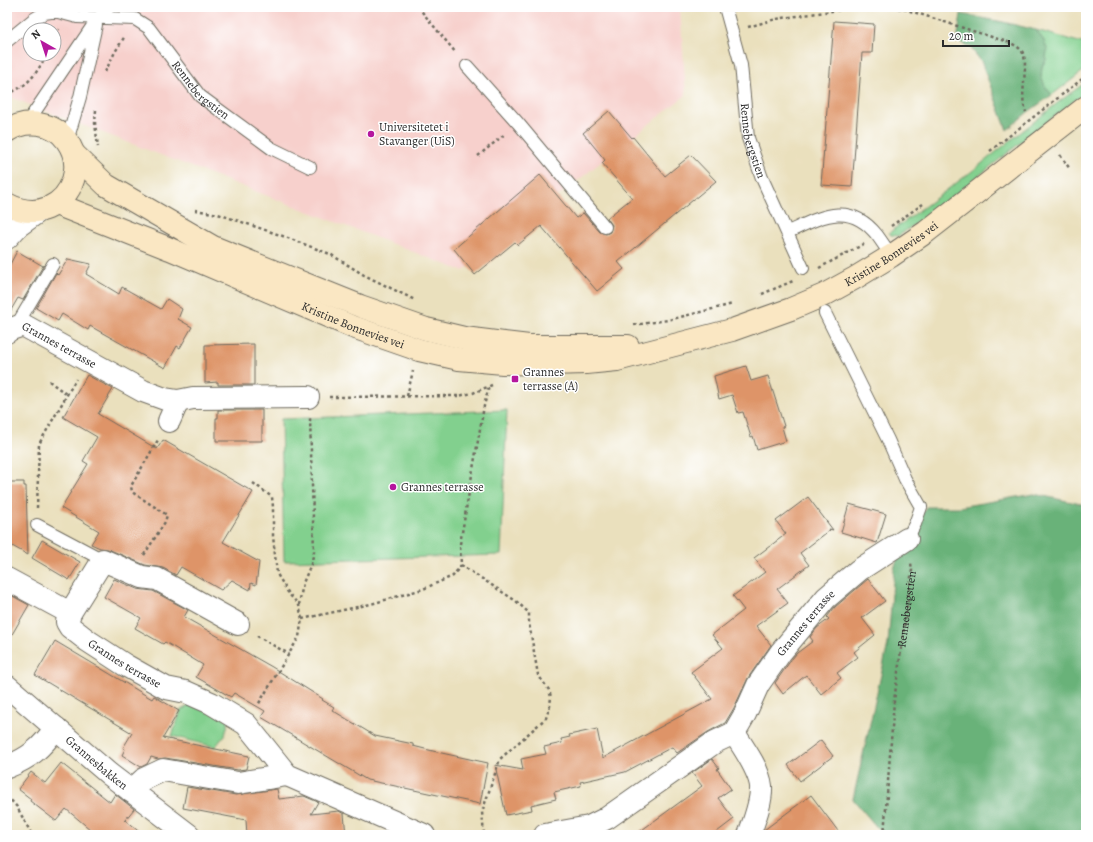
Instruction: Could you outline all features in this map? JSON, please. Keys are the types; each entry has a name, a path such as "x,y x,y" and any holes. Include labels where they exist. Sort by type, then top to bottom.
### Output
{"main road":[{"name":"Kristine Bonnevies vei","path":"7,204 29,212 47,208 170,249 352,327 395,343 438,355 466,360 503,363 564,364 617,360 732,330 791,309 855,278 926,232 1086,107"},
{"name":"Kristine Bonnevies vei","path":"13,127 42,124 56,130 70,148 106,185 213,247 360,306 426,329 464,338 529,346 667,346"},
{"path":"47,208 66,194 73,182 76,168 70,148"}],"street":[{"path":"7,238 18,226 47,208"},
{"name":"Grannes terrasse","path":"11,330 23,325 143,391 164,399 178,401 193,398 308,397"},
{"path":"169,421 178,401"},
{"name":"Grannes terrasse","path":"734,733 745,714 758,685 781,652 826,598 859,570 907,539"},
{"path":"7,579 70,613 103,560 142,577 157,579 238,624"},
{"name":"Grannes terrasse","path":"70,613 67,622 70,627 119,661 166,688 186,692 211,703 246,724 287,775 424,835"},
{"name":"Grannesbakken","path":"7,686 109,774 189,835"},
{"path":"7,767 22,762 44,744 56,728"},
{"path":"545,835 588,827 607,818 715,742 734,733 757,772 761,786 759,802 749,835"},
{"path":"131,791 144,779 163,770 238,783 287,775"}],"lane":[{"path":"13,127 98,18 109,7"},
{"name":"Rennebergstien","path":"725,7 741,65 748,138 762,178 805,272"},
{"path":"7,41 34,19 44,13 58,12 77,17 135,19"},
{"path":"70,148 98,18"},
{"name":"Rennebergstien","path":"135,19 149,28 200,96 271,148 310,167"},
{"path":"466,66 518,123 605,227"},
{"path":"788,232 821,217 840,214 850,216 868,226 878,235 891,256"},
{"path":"11,330 53,264"},
{"path":"825,313 888,440 905,479 921,507 915,524 907,539"},
{"path":"37,525 103,560"}],"path":[{"path":"418,7 466,66"},
{"path":"732,32 776,19 860,7"},
{"path":"892,7 904,9 998,39 1010,43 1021,50 1025,63 1022,94 1026,112"},
{"path":"104,75 115,52 135,19"},
{"path":"7,94 16,91 35,76 43,62"},
{"path":"986,155 1086,76"},
{"path":"96,104 95,123 99,150"},
{"path":"478,156 518,123"},
{"path":"1056,150 1070,169"},
{"path":"886,230 928,200"},
{"path":"188,208 218,214 330,254 364,275 401,294 417,300"},
{"path":"756,296 848,253 869,241"},
{"path":"628,325 668,320 736,303"},
{"path":"37,525 39,444 66,394 88,360"},
{"path":"407,396 414,366"},
{"path":"49,381 66,394"},
{"path":"308,397 458,396 472,393 497,383"},
{"path":"302,619 371,604 423,589 454,576 461,565 460,544 484,406 489,386"},
{"path":"146,553 165,522 167,515 132,492 131,486 169,421"},
{"path":"246,724 299,637 302,619 299,605 303,583 314,552 310,425"},
{"path":"253,483 272,497 273,536 277,574 289,594 299,605"},
{"name":"Rennebergstien","path":"884,835 894,701 912,570 907,539"},
{"path":"461,565 516,601 529,613 529,624 538,674 549,690 551,697 546,718 500,759 482,812 484,835"},
{"path":"238,624 290,654"},
{"path":"7,796 17,807 32,835"}],"shaded area":[{"name":"Universitetet i Stavanger (UiS)","path":"7,7 680,7 686,95 463,271 7,96"}],"green space":[{"path":"961,14 1036,30 1044,41 1047,49 1046,60 1042,66 1041,77 1045,86 1052,95 1028,112 1007,130 981,61 970,47 957,41"},
{"path":"1036,30 1086,44 1086,69 1052,95 1045,86 1041,77 1042,66 1046,59 1044,41"},
{"path":"1086,82 1086,92 946,202 898,236 891,235 889,233 971,172"},
{"name":"Grannes terrasse","path":"507,410 501,555 284,561 281,419"},
{"path":"1034,494 1086,505 1086,835 881,835 880,831 853,799 888,644 894,569 900,550 926,507 959,507"},
{"path":"192,704 229,720 225,735 215,747 172,736 181,710"}],"building":[{"path":"834,21 874,24 872,53 862,53 852,187 821,185"},
{"path":"609,111 632,138 633,137 665,176 691,155 716,181 618,262 624,269 597,291 541,226 518,245 515,242 475,275 454,249 540,175 576,218 583,213 600,232 606,234 610,232 612,225 607,218 632,198 602,163 605,160 583,133"},
{"path":"17,251 43,266 23,300 18,298 7,317 7,270"},
{"path":"68,259 91,264 86,274 119,294 122,287 161,309 167,299 182,309 178,319 192,327 180,348 177,346 165,368 90,326 88,330 62,314 58,321 36,308 56,273 58,275"},
{"path":"254,344 254,385 218,385 218,382 205,383 205,345"},
{"path":"746,366 751,381 768,376 784,426 782,427 786,441 757,450 743,412 738,413 732,395 719,399 714,376"},
{"path":"87,375 113,389 98,414 157,449 163,440 253,492 223,542 259,562 256,585 251,583 250,590 232,580 221,590 181,567 176,575 163,568 145,565 108,549 100,548 91,544 99,531 61,508 88,464 83,461 97,437 63,417"},
{"path":"218,410 262,410 262,441 216,441 216,418 218,418"},
{"path":"7,482 24,482 24,486 26,486 28,555 7,543"},
{"path":"808,497 833,530 829,529 830,530 800,553 809,565 777,589 788,603 756,626 771,645 748,678 725,723 708,732 677,753 672,747 625,772 580,782 581,786 554,792 556,799 531,805 532,810 506,815 495,765 523,770 521,759 546,754 544,747 562,743 561,739 570,737 569,735 597,729 603,758 712,699 691,672 723,648 712,635 744,610 733,596 765,572 754,558 786,534 776,521"},
{"path":"849,504 886,514 877,543 841,532"},
{"path":"42,540 80,562 69,580 32,558"},
{"path":"114,579 137,589 153,591 188,610 184,617 272,667 323,699 322,700 334,707 332,710 375,736 488,763 480,804 367,780 261,717 265,711 234,693 231,697 196,677 203,665 165,642 163,644 135,628 141,618 104,597"},
{"path":"868,579 885,601 862,618 875,635 854,652 858,657 837,673 841,678 821,694 806,675 783,694 775,683 791,660 797,653 813,641 810,637 817,628 829,619 827,617 835,607"},
{"path":"7,593 29,605 7,643"},
{"path":"55,641 152,699 154,696 179,711 163,738 249,756 246,769 238,770 151,757 147,764 141,767 122,755 125,749 123,748 132,733 35,675"},
{"path":"821,740 833,756 800,781 788,765"},
{"path":"712,759 731,789 718,798 734,819 713,835 635,835 702,786 692,773"},
{"path":"61,763 110,802 115,794 134,809 125,820 143,835 97,835 66,809 56,821 30,801 31,799 18,789 31,772 45,783"},
{"path":"187,787 236,795 277,789 279,799 304,796 318,802 311,814 339,811 344,814 346,835 247,835 246,820 183,808"},
{"path":"811,795 841,835 762,835 764,830"}],"place":[{"name":"Universitetet i Stavanger (UiS)","path":"371,134"},
{"name":"Grannes terrasse (A)","path":"515,379"},
{"name":"Grannes terrasse","path":"393,487"}]}
